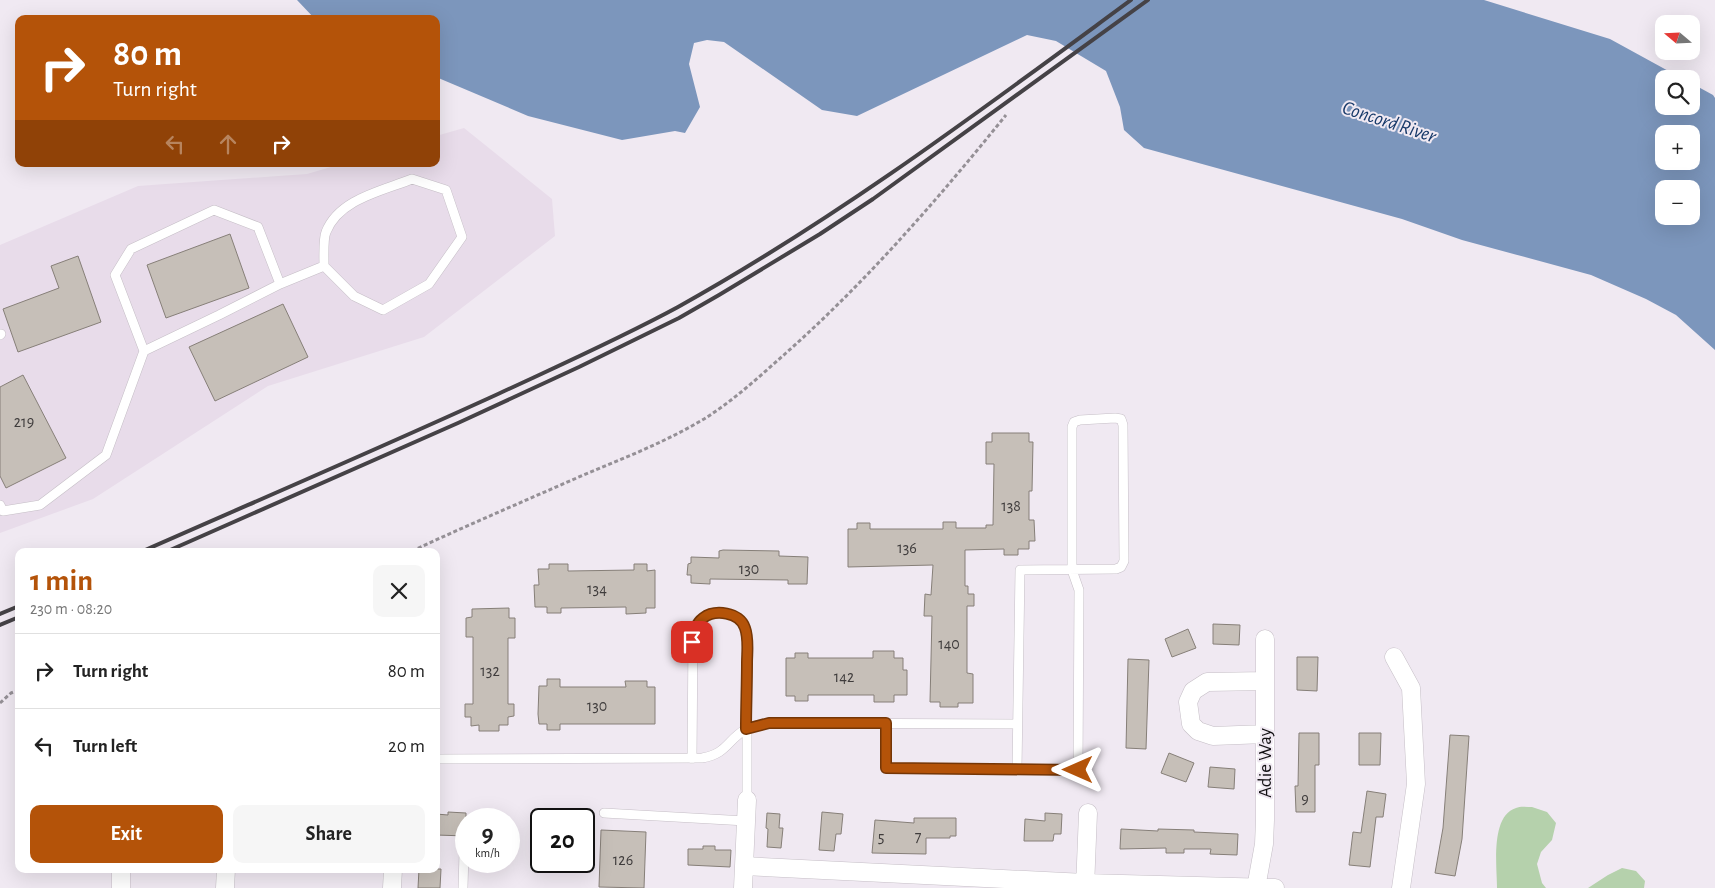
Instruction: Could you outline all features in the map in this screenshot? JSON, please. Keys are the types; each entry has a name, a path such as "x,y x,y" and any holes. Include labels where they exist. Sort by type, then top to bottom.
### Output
{"street":[{"name":"Adie Way","path":"1257,887 1264,844 1265,639"},
{"path":"1394,657 1411,688 1416,784 1401,888"},
{"path":"1265,681 1207,682 1193,691 1188,702 1191,724 1198,731 1212,736 1265,734"},
{"path":"744,888 747,800"},
{"path":"1085,885 1088,813"},
{"path":"744,866 916,882 1275,888"},
{"path":"121,873 122,888"},
{"path":"225,888 226,873"},
{"path":"392,888 393,873"}],"lane":[{"path":"412,179 446,190 462,237 428,284 383,310 354,296 324,266 325,233 340,210 368,196 412,179"},
{"path":"0,505 3,511 40,505 106,455 144,351 115,275 131,249 214,210 258,227 280,284"},
{"path":"144,351 280,284 324,266"},
{"path":"886,723 886,768 1078,770 1079,590 1072,570 1072,427 1074,422 1080,420 1120,419 1124,425 1124,561 1122,567 1116,569 1072,570 1020,570 1017,769"},
{"path":"692,759 692,642 696,626 710,614 720,612 731,614 745,626 747,645 747,800"},
{"path":"440,759 692,759 713,756 723,751 746,729 769,723 1017,724"},
{"path":"604,813 746,821"},
{"path":"463,873 463,888"}],"path":[{"path":"418,548 472,522 634,454 686,428 724,405 839,305 870,273 960,171 1006,115"},
{"path":"0,703 15,692"}],"shaded area":[{"path":"464,128 552,199 555,236 424,337 268,386 93,499 0,533 0,245 138,186 307,174 331,167 440,167 440,135"}],"green space":[{"path":"1532,807 1547,812 1556,823 1552,840 1541,852 1537,864 1542,883 1546,888 1497,888 1496,856 1502,821 1508,813 1516,808"},
{"path":"1622,868 1636,871 1645,881 1644,888 1588,888 1608,875"}],"water":[{"name":"Concord River","path":"297,0 1484,0 1610,39 1667,70 1655,70 1655,115 1700,115 1700,88 1715,98 1715,350 1676,315 1646,299 1591,275 1462,240 1402,219 1144,148 1124,130 1120,107 1106,71 1056,41 1027,35 857,116 822,110 724,42 707,40 694,43 689,64 700,107 685,133 675,131 622,140 528,116 440,79 440,15 311,15"}],"building":[{"path":"230,234 249,288 166,318 147,265"},
{"path":"78,256 101,322 18,352 3,309 59,288 51,266"},
{"path":"283,304 308,357 215,401 189,347"},
{"path":"23,375 66,458 6,488 0,476 0,387"},
{"path":"992,433 1029,433 1029,442 1033,442 1032,491 1029,491 1029,520 1034,520 1035,541 1029,541 1029,549 1018,549 1018,555 1004,555 1004,549 965,550 965,586 968,586 968,594 974,594 974,606 967,606 967,673 973,674 973,703 958,703 958,707 940,707 940,702 930,702 932,616 924,616 925,594 931,595 933,565 848,567 848,529 857,529 857,523 870,523 870,529 943,529 943,522 956,522 956,528 986,528 986,525 993,525 994,464 986,464 986,442 992,442"},
{"path":"719,551 779,551 779,556 808,557 807,584 788,584 788,580 710,579 710,584 691,583 691,575 687,575 691,557 719,558"},
{"path":"549,564 568,564 568,571 634,570 634,564 647,564 647,571 655,570 655,608 646,608 646,613 626,614 626,607 561,608 561,613 547,613 547,607 535,607 534,585 539,585 538,569 549,569"},
{"path":"509,608 509,618 515,618 515,638 508,638 508,704 514,704 514,716 508,717 508,725 499,725 499,731 479,731 479,725 471,726 471,717 465,717 465,704 473,704 473,637 466,637 466,618 472,617 472,609"},
{"path":"1213,624 1240,625 1239,645 1213,644"},
{"path":"1188,629 1196,648 1172,657 1165,639"},
{"path":"873,651 894,651 894,658 903,658 903,670 907,670 907,695 894,695 894,702 874,702 874,695 808,695 808,701 795,701 795,696 786,696 786,658 795,658 795,653 808,653 808,658 873,658"},
{"path":"1297,657 1318,657 1317,691 1297,690"},
{"path":"1128,659 1149,660 1146,749 1126,748"},
{"path":"547,679 560,679 560,687 626,687 625,681 647,681 647,687 655,687 655,724 560,724 560,730 547,730 547,724 539,724 538,714 539,686 547,686"},
{"path":"1299,733 1319,733 1319,765 1315,765 1315,812 1296,812 1295,786 1298,786"},
{"path":"1359,733 1381,733 1380,765 1359,765"},
{"path":"1450,735 1469,736 1462,839 1455,876 1435,873 1443,828"},
{"path":"1169,753 1194,763 1186,782 1161,773"},
{"path":"1210,767 1235,769 1234,789 1208,787"},
{"path":"1367,791 1386,794 1383,817 1376,817 1370,867 1349,865 1353,832 1361,833"},
{"path":"448,812 455,812 455,836 440,835 440,814 448,815"},
{"path":"822,812 843,814 841,834 836,834 834,851 819,850"},
{"path":"767,813 780,814 779,828 783,828 781,848 767,847"},
{"path":"1045,813 1062,814 1061,834 1054,834 1053,841 1024,841 1025,819 1045,821"},
{"path":"914,818 956,818 956,836 950,836 950,838 926,838 926,854 872,853 875,820 914,823"},
{"path":"1121,829 1194,830 1194,832 1238,834 1237,855 1210,854 1211,849 1184,849 1184,853 1166,853 1166,848 1120,849"},
{"path":"601,830 646,832 644,888 599,887"},
{"path":"703,846 715,846 715,850 731,850 730,867 688,865 688,849 703,849"},
{"path":"441,869 440,888 418,888 419,873 440,873"}],"railway":[{"path":"150,548 498,394 678,307 796,237 853,199 965,121 1131,0"},
{"path":"175,548 458,423 679,318 820,234 873,199 1148,0"},
{"path":"0,614 15,608"},
{"path":"0,625 15,619"}],"route":[{"path":"692,642 696,626 710,614 720,612 731,614 745,626 747,636 746,729 769,723 886,723 886,768 1078,770"}]}
